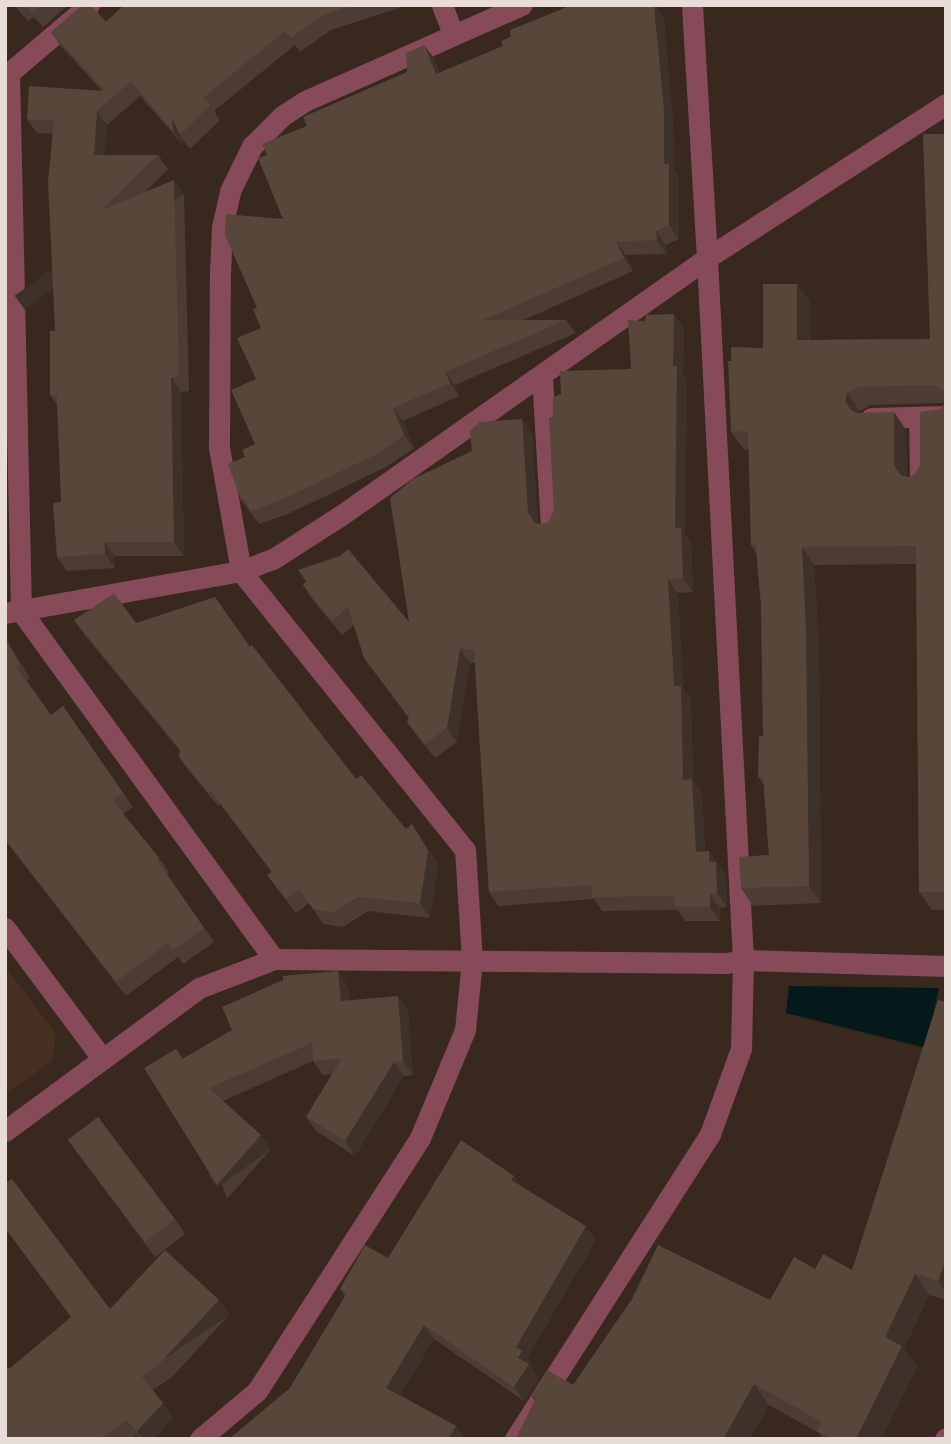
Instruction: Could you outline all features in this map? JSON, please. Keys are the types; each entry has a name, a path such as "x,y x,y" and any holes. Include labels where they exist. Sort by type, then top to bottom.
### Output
{"street":[{"path":"89,5 7,71 13,612 274,959"},
{"path":"442,5 453,34"},
{"path":"200,1439 257,1391 420,1138 465,1030 472,960 465,850 241,570 219,447 220,273 222,227 230,191 252,146 282,116 305,101 522,5"},
{"path":"515,1439 710,1134 741,1049 743,960 692,5"},
{"path":"13,612 241,570 273,559 340,516 542,376 707,258 946,104"},
{"path":"542,376 551,526"},
{"path":"871,418 946,416"},
{"path":"919,417 920,482"},
{"path":"5,928 102,1058"},
{"path":"5,1131 199,988 274,959 726,963 743,960 946,966"}],"shaded area":[{"path":"5,966 56,1034 52,1061 5,1094"},
{"path":"789,986 939,988 926,1048 786,1013"}],"building":[{"path":"26,5 42,5 33,13"},
{"path":"82,5 91,5 106,22 124,5 354,5 321,16 291,38 285,31 203,98 210,105 180,135 172,118 173,131 131,81 97,111 94,155 158,155 100,211 174,180 179,377 171,377 174,542 104,542 105,554 57,557 53,503 61,502 57,395 50,395 50,331 55,331 48,181 54,121 27,119 29,86 105,91 51,32"},
{"path":"572,5 654,6 664,110 664,164 669,164 669,225 656,231 657,240 616,242 624,258 483,320 566,320 445,372 450,383 393,408 404,435 377,454 279,501 250,511 244,498 241,500 228,464 245,457 242,450 255,444 231,390 256,379 237,338 261,328 253,309 257,308 225,235 226,214 283,219 258,158 267,155 262,144 307,126 303,117 407,72 406,53 424,45 436,74 503,46 501,41 511,37 510,30"},
{"path":"923,134 946,134 946,395 933,385 858,387 847,393 845,401 852,411 858,413 894,412 894,465 900,475 908,477 915,475 920,465 920,412 941,409 946,400 946,892 919,892 916,546 802,547 806,630 809,886 741,888 739,857 769,855 763,777 758,777 759,736 763,736 761,604 756,545 751,545 748,431 731,432 728,361 731,361 731,347 763,348 763,284 797,284 797,340 930,339"},
{"path":"674,314 673,366 677,366 675,528 681,528 683,578 668,579 674,686 681,686 683,780 692,779 696,852 709,851 709,862 716,862 717,893 710,894 710,907 675,907 675,896 592,897 592,885 489,892 474,650 460,649 447,728 425,744 364,658 348,607 332,621 303,585 307,581 298,570 340,556 348,549 409,622 390,498 413,479 472,451 470,431 480,422 522,419 528,513 536,524 548,523 554,511 549,417 553,417 553,397 561,394 560,371 631,369 628,320 645,321 646,315"},
{"path":"114,593 136,623 215,597 250,647 252,645 356,779 361,775 406,829 412,824 428,851 420,903 358,897 333,913 313,909 299,889 286,899 267,875 272,872 210,790 208,792 179,757 180,749 74,620"},
{"path":"5,638 20,664 16,667 51,715 63,706 123,793 112,800 159,858 157,860 204,928 173,950 168,943 116,982 5,839"},
{"path":"338,971 341,1001 398,996 403,1061 394,1062 345,1141 306,1117 342,1058 313,1061 312,1043 209,1088 261,1135 217,1185 144,1068 176,1049 182,1059 232,1030 222,1007 283,980 283,976"},
{"path":"938,1000 946,1002 946,1258 938,1281 915,1274 885,1337 902,1346 856,1439 832,1439 817,1431 822,1422 754,1384 723,1439 516,1439 536,1398 531,1395 547,1370 573,1385 632,1299 658,1245 770,1300 794,1257 815,1269 823,1254 852,1270"},
{"path":"98,1117 175,1219 145,1242 68,1140"},
{"path":"461,1140 514,1176 511,1180 586,1226 516,1347 522,1351 518,1358 529,1364 514,1387 424,1325 386,1388 456,1426 448,1439 229,1439 290,1388 347,1293 340,1289 365,1245 388,1258"},
{"path":"12,1179 110,1309 165,1250 219,1300 161,1362 142,1377 163,1403 137,1431 126,1420 101,1439 5,1439 5,1364 9,1369 71,1317 5,1228 5,1183"}]}
